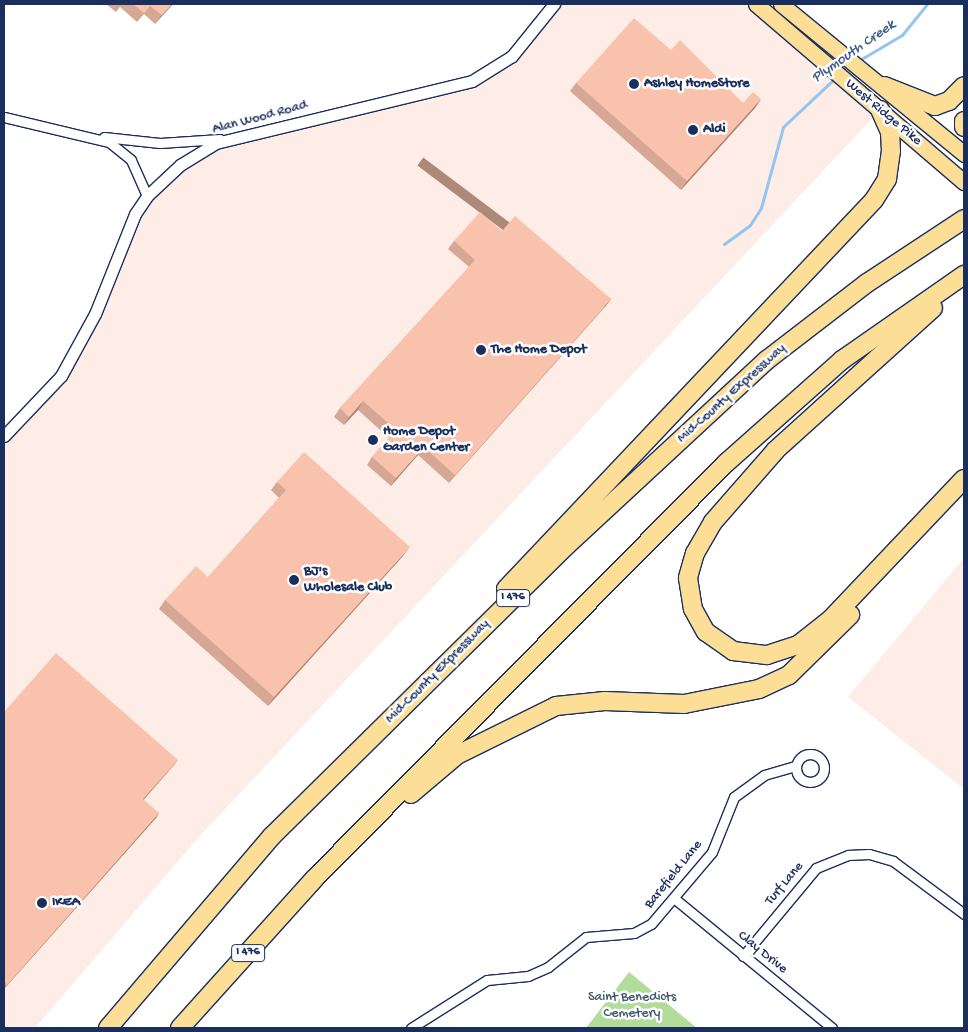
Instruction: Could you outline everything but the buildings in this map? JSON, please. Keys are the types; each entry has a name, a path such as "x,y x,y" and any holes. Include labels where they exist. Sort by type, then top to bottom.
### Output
{"highway":[{"path":"894,92 935,106 949,101 964,86"},
{"path":"272,836 874,200 888,179 891,151 890,132 880,110"},
{"path":"964,120 964,127"},
{"name":"Mid-County Expressway","path":"108,1028 272,836 566,546 767,360 867,283 964,219"},
{"name":"I 476","path":"180,1028 315,878 726,462 842,360 964,275"},
{"path":"964,280 776,450 713,522 695,553 688,578 693,609 706,632 733,651 767,655 798,645 832,618 964,479"},
{"path":"315,878 457,755 514,723 556,706 605,701 684,704 724,699 788,675 964,495"}],"main road":[{"name":"West Ridge Pike","path":"756,4 784,30 964,182"},
{"name":"West Ridge Pike","path":"781,4 797,14 894,92 964,154"}],"street":[{"name":"Alan Wood Road","path":"4,436 44,397 74,355 95,314 122,242 147,196 198,154 245,135 472,81 512,56 554,4"},
{"path":"546,15 558,4"},
{"path":"4,117 100,137 160,142 245,135"},
{"path":"100,137 131,160 147,196"},
{"name":"Barefield Lane","path":"411,1028 487,980 528,976 548,967 586,937 643,929 675,899 712,852 734,797 764,775 795,766"},
{"name":"Turf Lane","path":"743,956 816,868 848,855 869,854 893,861 964,914"},
{"name":"Clay Drive","path":"675,899 832,1028"}],"shaded area":[{"path":"558,4 756,4 880,110 197,839 35,1028 4,1028 4,436 62,376 135,214 198,154 490,72"},
{"path":"964,558 964,789 848,697"}],"green space":[{"name":"Saint Benedicts Cemetery","path":"629,972 697,1028 586,1028"}],"waterway":[{"name":"Plymouth Creek","path":"858,61 902,35 927,4"},
{"name":"Plymouth Creek","path":"724,244 750,225 761,208 783,127 835,78"}],"place":[{"name":"Ashley HomeStore","path":"634,84"},
{"name":"Aldi","path":"693,130"},
{"name":"The Home Depot","path":"481,350"},
{"name":"Home Depot Garden Center","path":"373,440"},
{"name":"BJ's Wholesale Club","path":"294,580"},
{"name":"IKEA","path":"42,903"}]}
